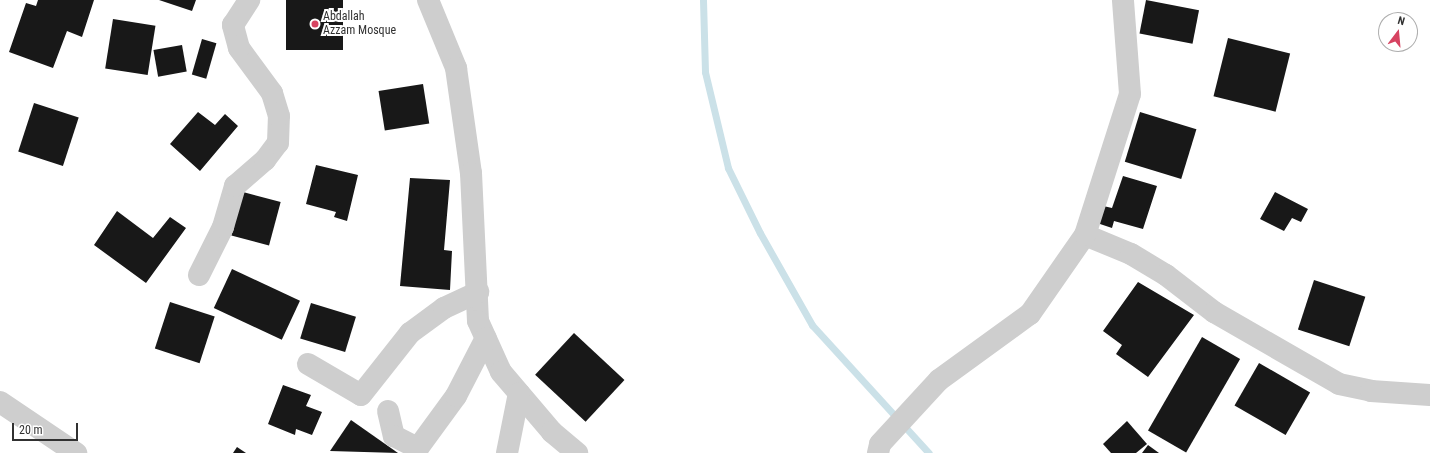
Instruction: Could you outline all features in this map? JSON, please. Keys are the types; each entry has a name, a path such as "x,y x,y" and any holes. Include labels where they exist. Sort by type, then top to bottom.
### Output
{"street":[{"path":"199,274 223,227 235,186 265,160 278,143 279,116 272,93 239,48 233,24 249,0"},
{"path":"428,0 456,68 471,173 478,292 478,321 501,372 552,432 577,453"},
{"path":"878,453 880,444 939,380 1030,314 1085,235 1130,94 1123,0"},
{"path":"1085,235 1131,254 1166,275 1214,312 1339,384 1371,391 1430,395"},
{"path":"308,364 361,395 410,333 444,308 478,292"},
{"path":"388,411 394,436 418,448 456,396 486,338"},
{"path":"507,453 519,394"},
{"path":"0,402 76,453"}],"building":[{"path":"38,0 94,0 82,37 67,31 53,68 9,52 26,3 36,6"},
{"path":"159,0 196,0 192,11"},
{"name":"Abdallah Azzam Mosque","path":"286,0 343,0 343,50 286,50"},
{"path":"1146,0 1199,10 1193,44 1140,33"},
{"path":"113,19 155,26 148,75 105,68"},
{"path":"1228,38 1290,53 1276,112 1213,96"},
{"path":"202,39 216,43 206,79 192,75"},
{"path":"182,45 187,72 158,77 153,50"},
{"path":"423,84 429,124 385,131 379,91"},
{"path":"34,103 79,118 63,166 18,152"},
{"path":"198,112 215,125 225,114 238,126 200,171 170,144"},
{"path":"1140,112 1196,129 1181,179 1125,162"},
{"path":"316,165 358,175 347,221 334,217 336,212 306,204"},
{"path":"1123,176 1157,186 1143,229 1114,221 1112,228 1094,222 1099,205 1112,208"},
{"path":"410,178 450,180 444,250 452,251 450,290 400,286"},
{"path":"243,192 281,202 269,246 231,235"},
{"path":"1275,192 1308,209 1301,222 1292,218 1284,231 1260,219"},
{"path":"117,211 153,238 170,217 186,228 146,283 94,245"},
{"path":"232,269 300,301 282,340 214,308"},
{"path":"1314,280 1365,297 1349,346 1298,329"},
{"path":"1138,282 1194,315 1148,377 1116,354 1122,345 1103,331"},
{"path":"170,302 215,317 200,363 155,349"},
{"path":"311,303 356,317 345,352 300,338"},
{"path":"574,333 624,380 586,422 535,375"},
{"path":"1202,337 1240,359 1186,453 1148,431"},
{"path":"1259,363 1310,392 1286,435 1234,405"},
{"path":"283,385 311,395 306,406 322,412 312,435 296,429 295,435 268,424"},
{"path":"351,420 398,453 330,451"},
{"path":"1127,421 1147,444 1136,453 1111,453 1103,444"},
{"path":"1148,445 1159,453 1142,453"},
{"path":"237,447 246,453 233,453"}],"waterway":[{"path":"703,0 705,72 728,168 760,233 812,325 929,453"}],"place":[{"name":"Abdallah Azzam Mosque","path":"315,24"}]}
